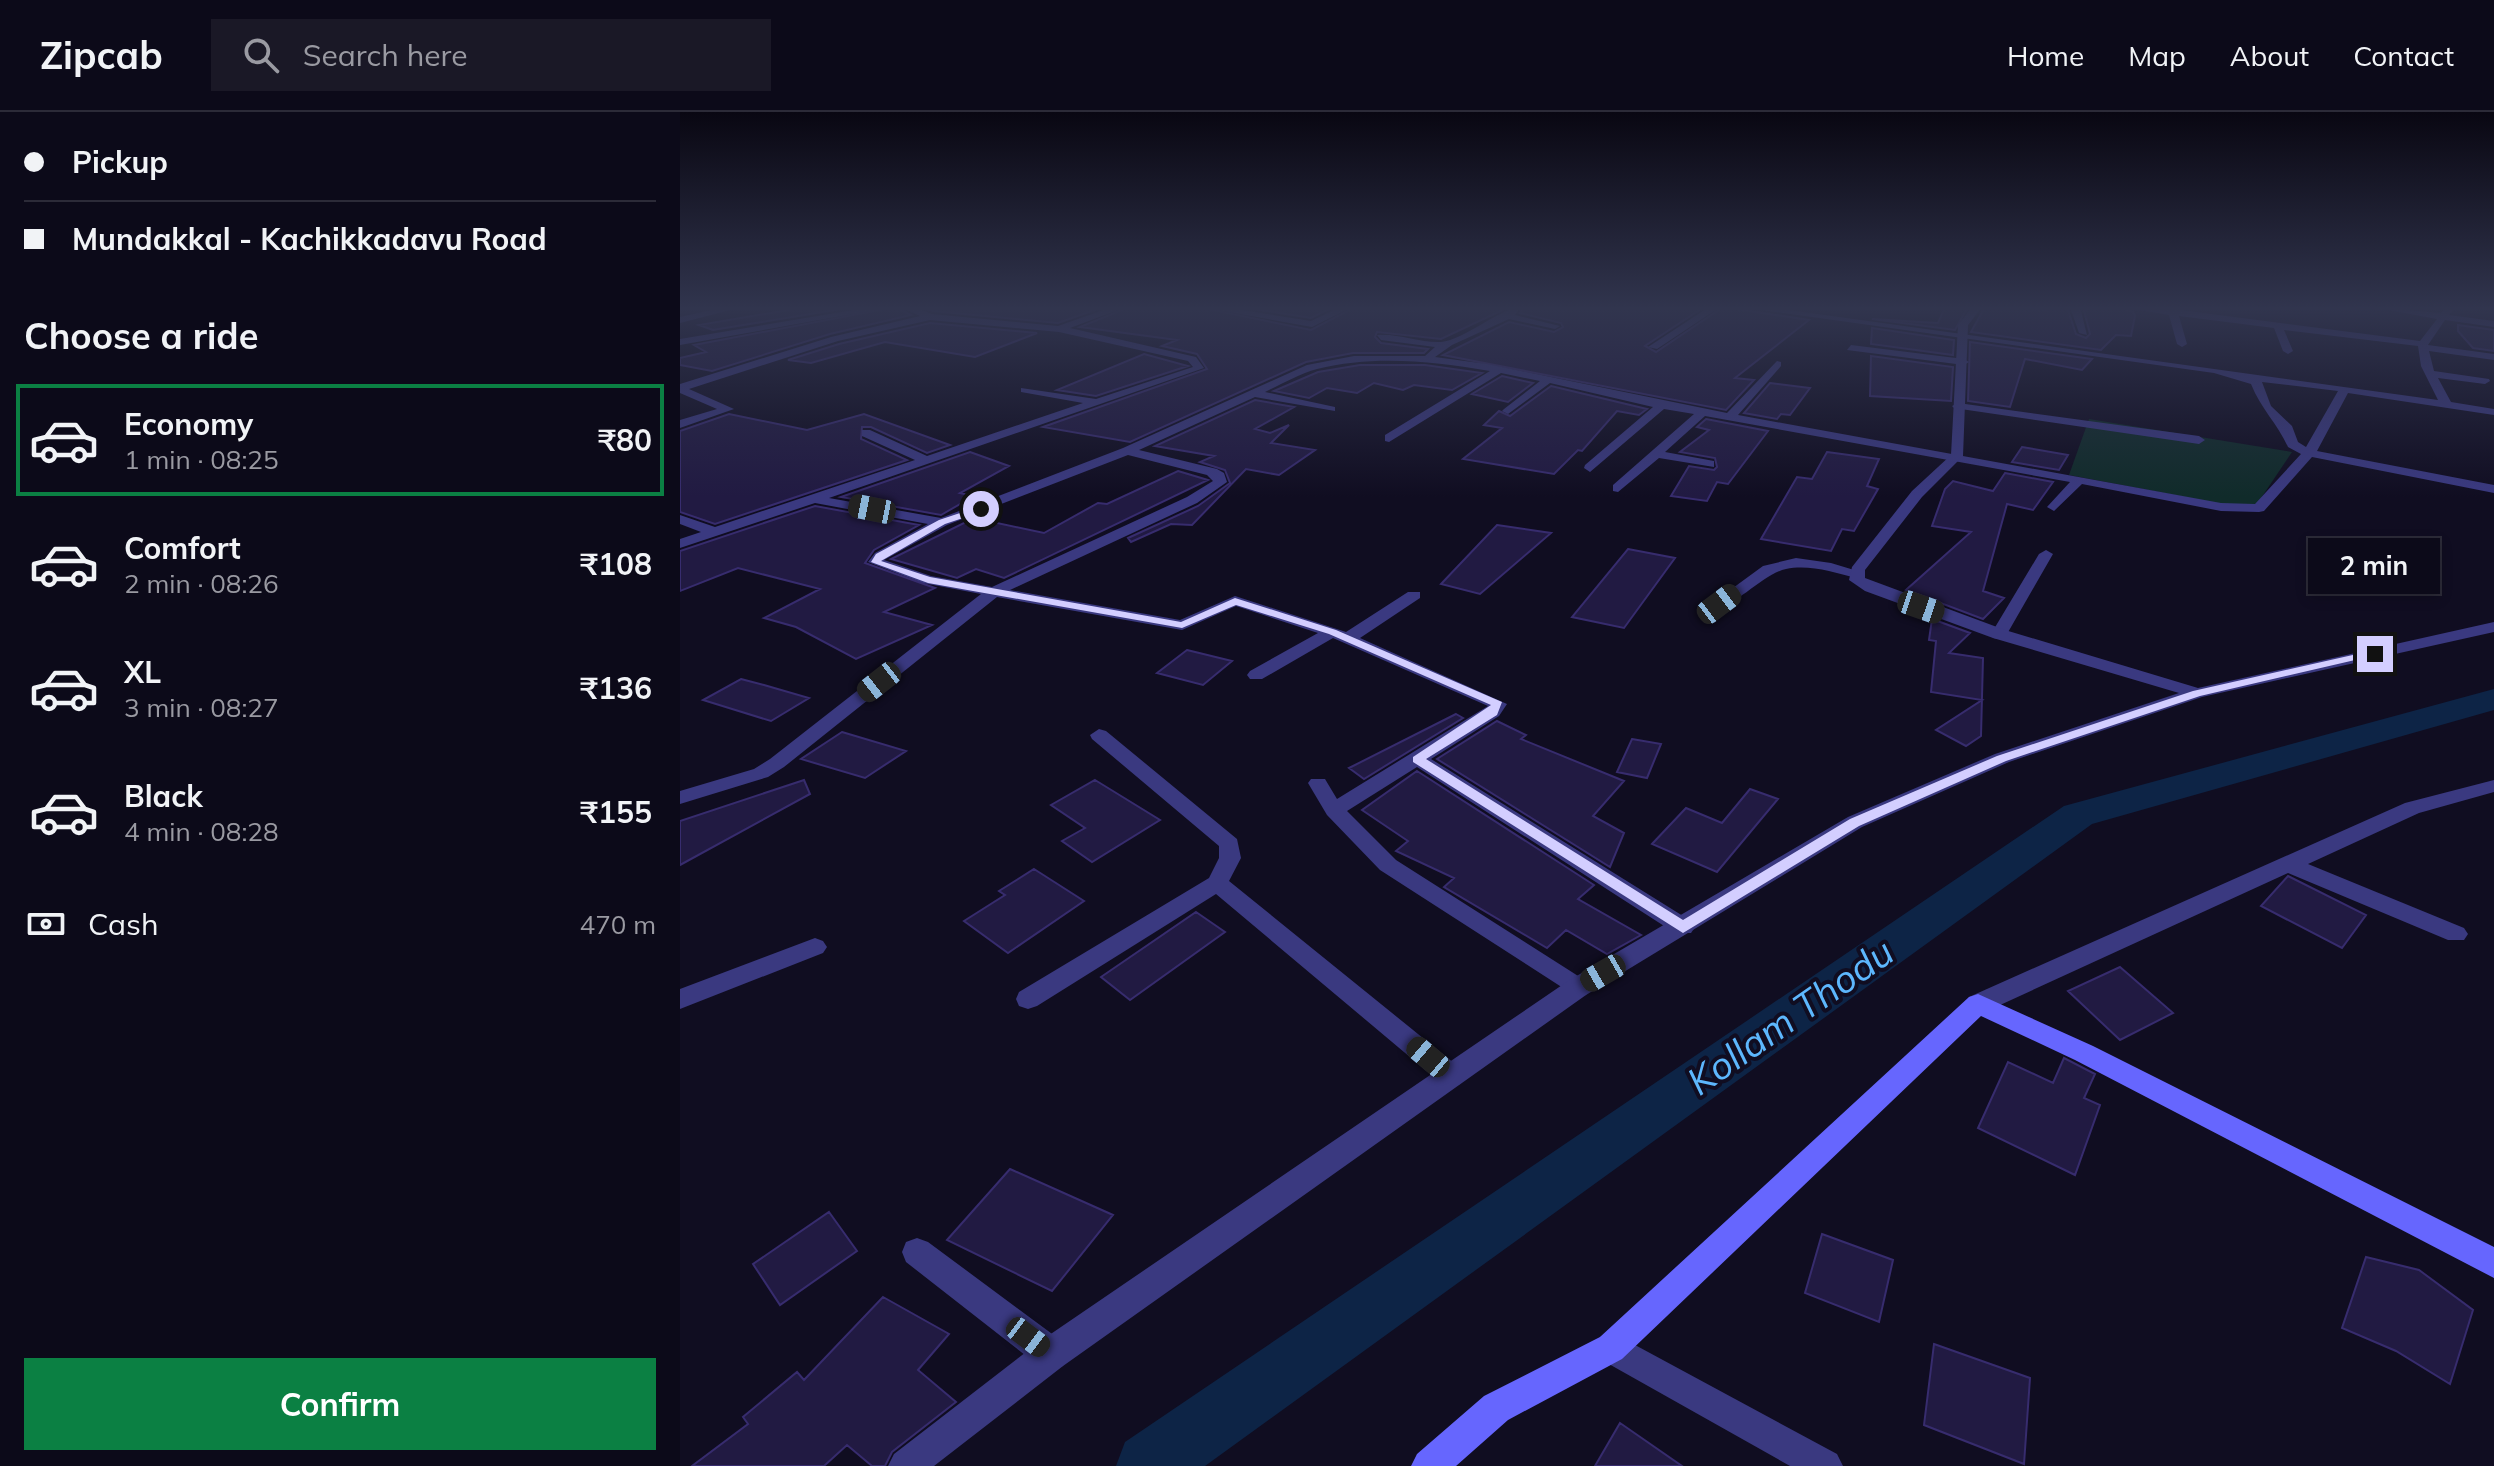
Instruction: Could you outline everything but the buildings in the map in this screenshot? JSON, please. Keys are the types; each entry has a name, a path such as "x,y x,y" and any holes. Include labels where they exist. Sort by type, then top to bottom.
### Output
{"main road":[{"path":"1429,1466 1496,1408 1611,1348 1978,1004 2084,1053 2494,1263"}],"street":[{"path":"680,388 733,370"},
{"path":"680,544 1194,370"},
{"path":"1311,370 1127,451 942,522 880,556 875,562 928,580 1182,625 1235,601 1340,635 1498,704 1493,712 1334,810"},
{"path":"1493,370 1662,405 1957,456 2221,507 2259,508 2309,453 2345,389"},
{"path":"1731,416 1772,370"},
{"path":"1856,573 1917,494 1957,456 1958,406 1963,370"},
{"path":"2212,370 2256,382 2266,407 2288,429 2292,444 2309,453 2494,489"},
{"path":"2429,370 2446,404"},
{"path":"1389,438 1497,371"},
{"path":"2430,374 2485,381"},
{"path":"2237,376 2494,412"},
{"path":"1508,411 1546,382"},
{"path":"680,388 728,409 680,424"},
{"path":"1025,390 1098,403"},
{"path":"1254,393 1331,409"},
{"path":"1590,468 1662,405"},
{"path":"1958,406 2199,440"},
{"path":"1618,488 1703,412"},
{"path":"866,433 927,461"},
{"path":"680,798 761,773 777,763 993,592 1192,500 1220,482 1219,476 1212,472 1127,451"},
{"path":"1655,454 1709,464"},
{"path":"2054,507 2080,479"},
{"path":"814,499 942,522"},
{"path":"680,519 714,532"},
{"path":"1999,634 2046,554"},
{"path":"1719,604 1766,568 1786,561 1805,560 1856,573 1865,586 1999,634 2197,693"},
{"path":"1256,675 1414,595"},
{"path":"906,1466 1051,1354 1577,988 1855,822 2002,758 2197,693 2494,627"},
{"path":"1028,999 1217,883 1230,858 1229,844 1099,735"},
{"path":"1418,759 1683,927"},
{"path":"1318,783 1334,810 1388,865 1577,988"},
{"path":"1978,1004 2412,808 2494,786"},
{"path":"2288,864 2456,934"},
{"path":"1217,883 1451,1076"},
{"path":"680,999 815,947"},
{"path":"917,1252 1051,1354"},
{"path":"1611,1348 1825,1466"}],"green space":[{"path":"2089,419 2292,452 2257,504 2222,504 2069,475"}],"waterway":[{"name":"Kollam Thodu","path":"1149,1466 2078,815 2494,699"}],"route":[{"path":"981,509 942,522 880,556 875,562 928,580 1182,625 1218,606 1235,601 1378,650 1498,704 1493,712 1418,759 1683,927 1855,822 2002,758 2197,693 2375,654"}]}
